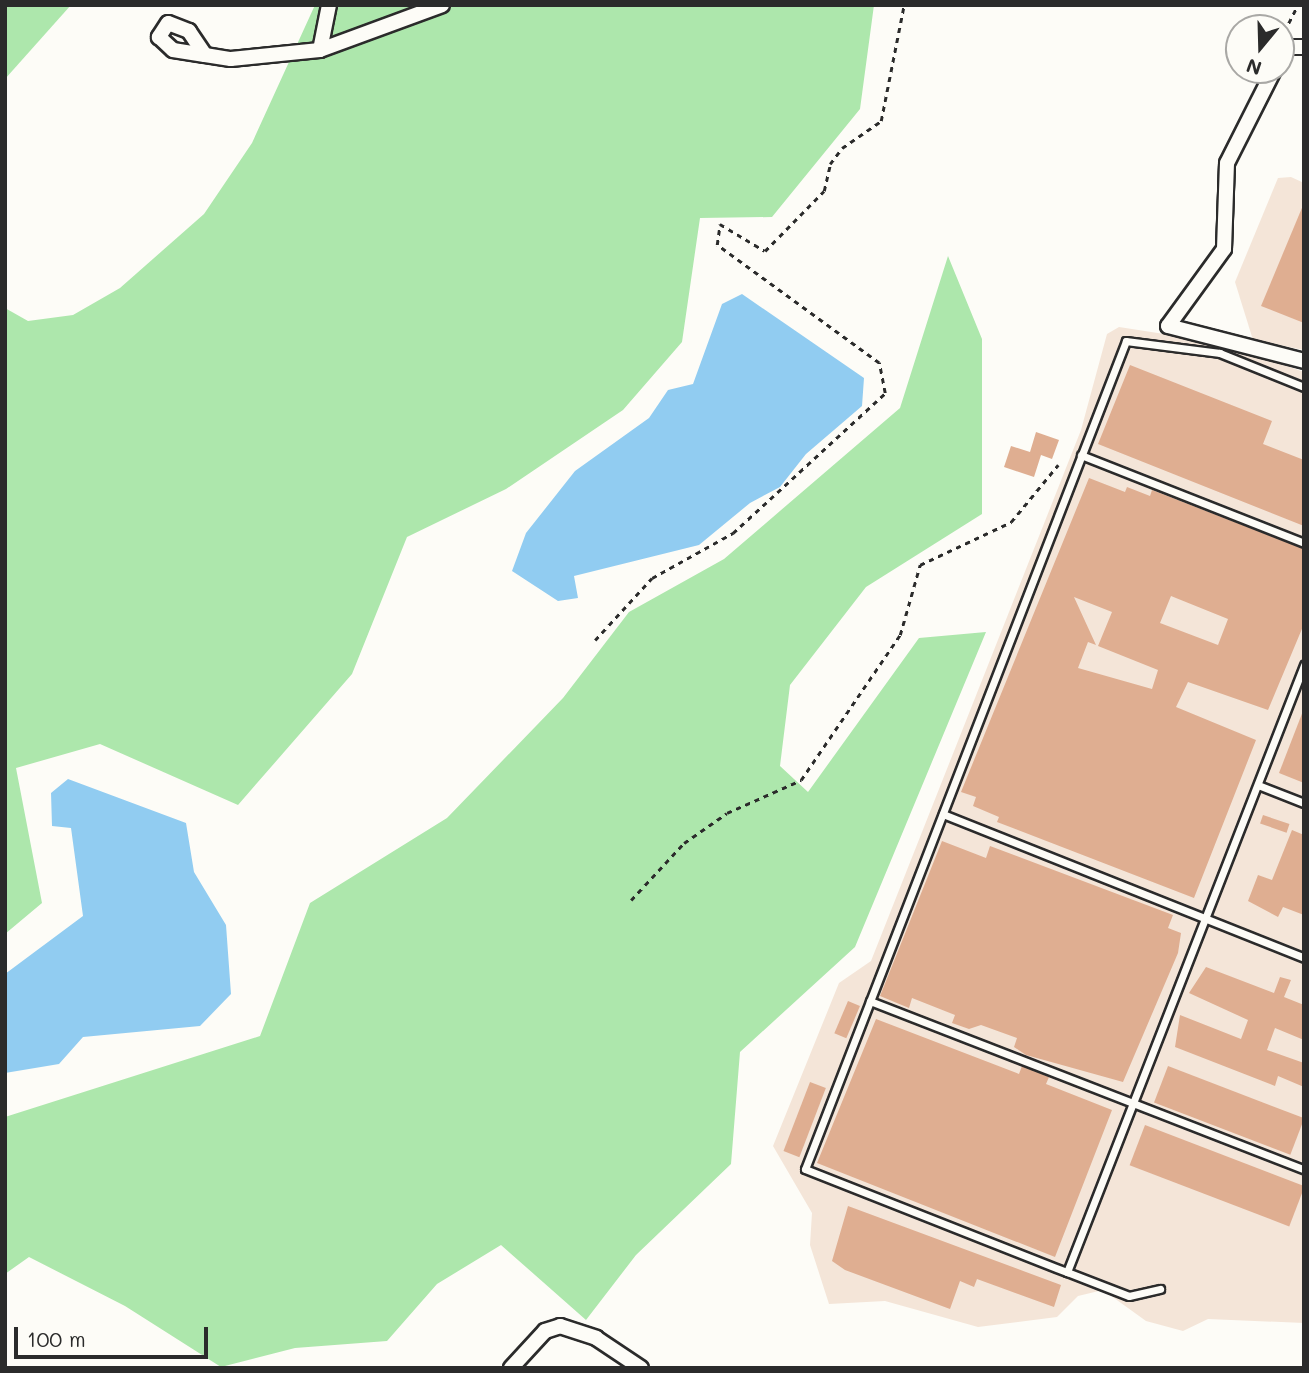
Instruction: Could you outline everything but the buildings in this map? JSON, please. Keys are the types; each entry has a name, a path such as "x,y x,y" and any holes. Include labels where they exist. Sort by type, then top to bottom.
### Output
{"street":[{"path":"320,50 329,5"},
{"path":"205,55 231,59 320,50 442,5"},
{"path":"1267,84 1227,163 1224,249 1168,326 1304,361"},
{"path":"511,1368 545,1331 560,1326 596,1338 641,1368"}],"lane":[{"path":"1160,1289 1129,1296 806,1169 1126,341 1220,353 1304,387"},
{"path":"1081,455 1304,543"},
{"path":"1067,1272 1304,666"},
{"path":"1258,785 1304,803"},
{"path":"943,814 1304,958"},
{"path":"870,1001 1304,1169"}],"path":[{"path":"595,640 652,578 733,533 885,393 879,363 717,245 720,224 765,251 824,191 830,164 842,148 881,121 904,5"},
{"path":"631,901 684,843 727,813 801,780 900,635 920,565 1011,522 1058,465"}],"shaded area":[{"path":"1291,177 1304,183 1304,350 1253,340 1235,282 1278,178"},
{"path":"1119,327 1222,343 1304,372 1304,1323 1208,1319 1183,1331 1146,1321 1103,1290 1078,1296 1057,1317 978,1327 885,1301 829,1304 810,1245 812,1213 773,1146 839,983 871,961 1081,430 1107,334"}],"green space":[{"path":"5,5 71,5 5,79"},
{"path":"315,5 874,5 860,109 772,217 700,218 682,342 623,410 506,489 407,537 352,674 238,805 100,744 16,768 42,903 5,934 5,308 28,321 73,315 120,288 204,214 252,143"},
{"path":"948,256 982,339 982,514 866,587 790,685 780,766 808,792 919,638 986,632 855,947 740,1052 731,1164 636,1255 586,1320 501,1245 437,1284 387,1341 295,1348 221,1367 125,1306 29,1257 5,1274 5,1117 260,1036 310,903 447,818 563,698 629,612 724,559 900,408"}],"water":[{"path":"742,294 864,378 862,406 806,454 780,487 750,503 699,545 574,576 578,598 558,601 512,571 526,533 575,471 649,418 668,390 693,384 722,304"},
{"path":"68,779 186,823 194,872 226,925 231,994 200,1026 83,1037 59,1064 5,1073 5,974 83,916 71,828 52,826 51,793"}]}
